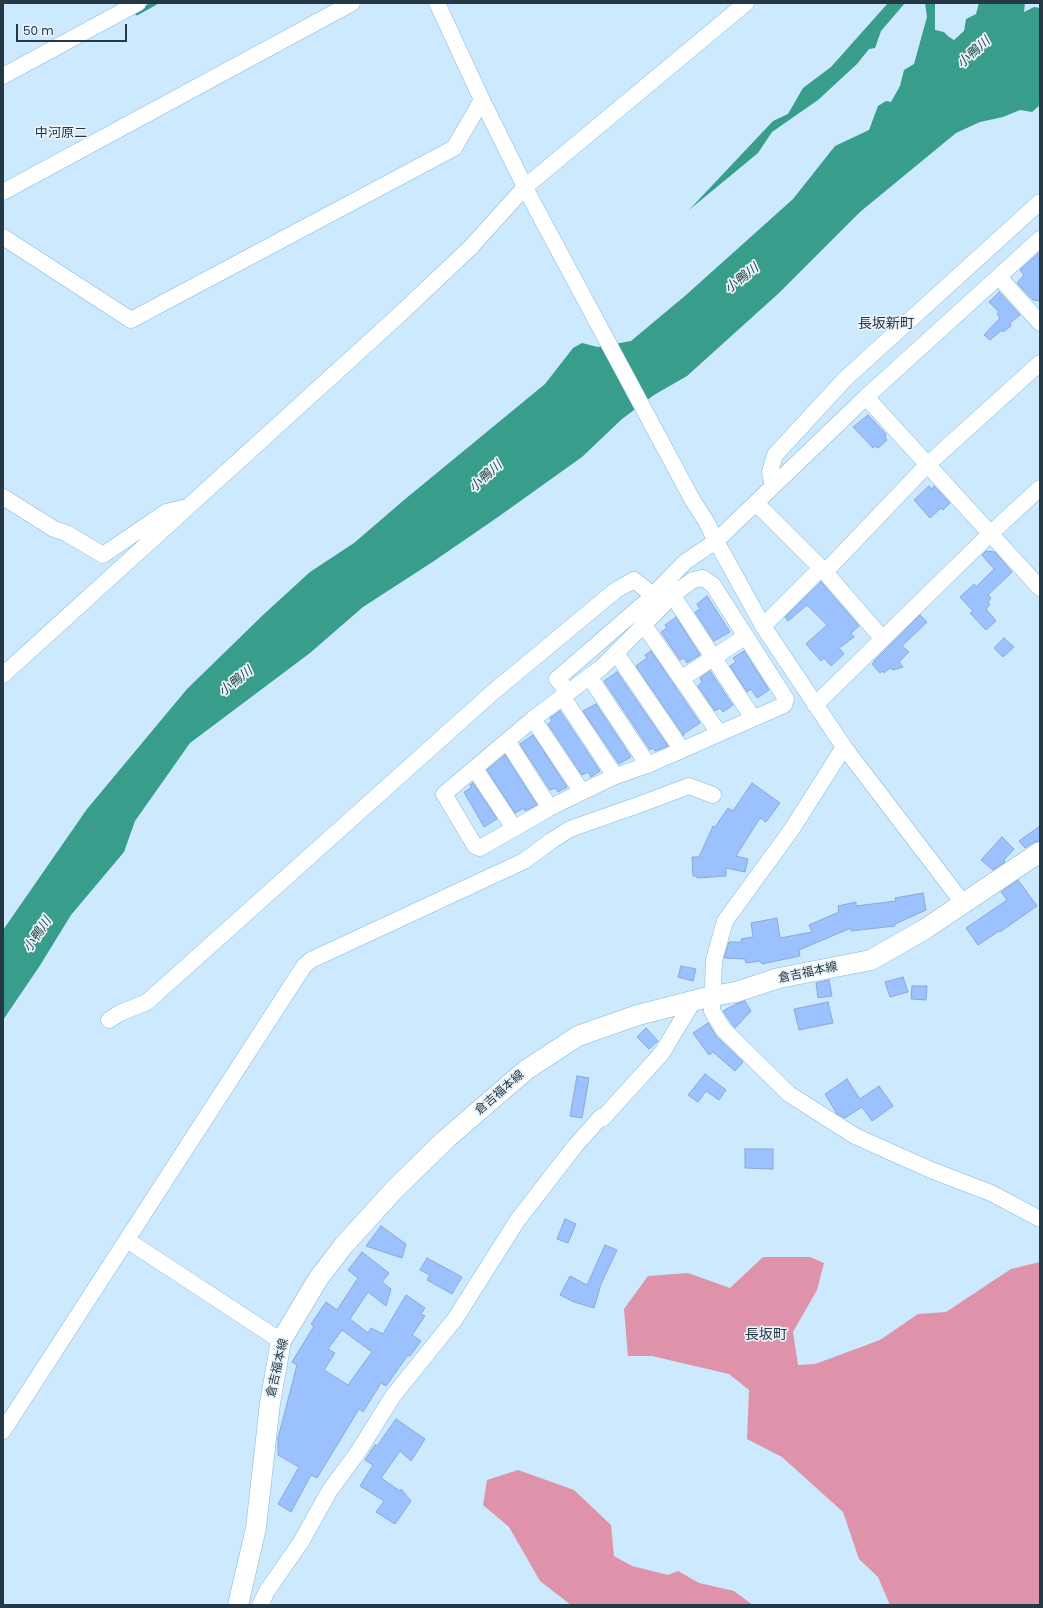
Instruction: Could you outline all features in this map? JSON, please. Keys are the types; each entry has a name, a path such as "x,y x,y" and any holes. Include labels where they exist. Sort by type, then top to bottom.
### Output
{"main road":[{"name":"倉吉福本線","path":"238,1605 256,1528 270,1403 281,1341 318,1279 344,1245 394,1190 446,1140 526,1070 578,1036 638,1015 692,1003 712,996 736,992 779,978 871,960 925,929 1040,852"}],"street":[{"path":"3,76 138,3"},
{"path":"3,192 352,3"},
{"path":"437,3 482,100 528,193 693,501 706,521 763,626 844,747 963,903"},
{"path":"3,675 398,316 528,193 746,3"},
{"path":"3,237 131,320 454,148 482,100"},
{"path":"773,486 770,472 775,455 845,379 1040,202"},
{"path":"615,776 557,679 653,595 685,562 716,541 866,397 1040,239"},
{"path":"999,277 1040,323"},
{"path":"763,626 823,570 928,465 1040,363"},
{"path":"866,397 1040,588"},
{"path":"815,705 882,638 1040,488"},
{"path":"3,497 54,529 66,533 103,555 166,512 187,508"},
{"path":"756,503 823,570 882,638"},
{"path":"703,578 713,585 786,699 784,705 648,765 615,776 550,808 480,848 475,846 444,794 565,694 602,667 672,596 693,580 703,578"},
{"path":"109,1020 120,1013 147,1002 492,693 616,590 634,580 653,595"},
{"path":"672,596 753,718"},
{"path":"644,625 719,733"},
{"path":"681,679 746,636"},
{"path":"616,653 682,750"},
{"path":"589,676 648,765"},
{"path":"533,719 582,792"},
{"path":"507,741 550,808"},
{"path":"844,747 792,829 725,921 714,960 712,1012 723,1029 789,1094 855,1136 931,1170 991,1193 1040,1219"},
{"path":"475,769 514,828"},
{"path":"3,1431 304,966 319,957 524,861 551,840 570,829 689,786 713,795"},
{"path":"260,1605 267,1591 301,1542 330,1490 358,1452 393,1396 455,1319 517,1220 575,1146 600,1117 603,1118 662,1053 692,1003"},
{"path":"127,1240 281,1341"}],"shaded area":[{"path":"763,1257 810,1257 824,1263 817,1290 793,1332 798,1365 815,1364 880,1340 918,1314 946,1312 1011,1269 1040,1262 1040,1605 890,1605 878,1577 859,1559 843,1512 782,1457 747,1439 749,1390 729,1374 652,1356 628,1356 624,1309 648,1276 688,1273 730,1288"},
{"path":"518,1470 574,1490 611,1525 614,1556 632,1566 668,1575 678,1571 699,1583 734,1591 753,1605 571,1605 540,1581 509,1527 483,1505 487,1480"}],"water":[{"path":"888,3 905,3 881,31 875,48 869,49 857,64 818,100 772,132 758,153 689,210 773,121 788,114 803,88 831,67"},
{"name":"小鴨川","path":"925,3 935,3 935,30 944,32 954,40 964,31 966,19 976,14 979,3 1025,3 1024,12 1034,7 1040,8 1040,105 1032,112 1020,110 1003,117 980,122 956,133 860,212 779,293 687,376 654,395 622,419 582,457 498,517 363,607 310,653 190,743 135,821 124,852 71,915 39,967 3,1020 3,930 87,809 187,689 263,615 310,572 354,543 545,384 573,348 582,343 598,347 631,341 686,295 793,199 835,146 869,130 878,106 886,101 891,102 900,86 904,70 914,64 927,17"}],"building":[{"path":"1040,252 1040,301 1033,300 1017,283 1024,275 1020,270"},
{"path":"999,292 1020,315 1010,323 1011,326 1003,332 1002,330 990,340 984,335 1000,318 997,314 999,312 989,302"},
{"path":"868,415 886,434 885,437 887,440 878,448 875,446 873,448 853,427"},
{"path":"929,486 932,489 934,486 950,503 943,510 941,508 930,518 914,500"},
{"path":"986,551 995,552 1012,572 988,595 991,598 988,602 990,604 986,609 996,621 986,630 970,613 973,611 960,597 974,584 976,587 994,569 982,555"},
{"path":"821,582 859,626 851,633 854,637 839,648 844,654 831,666 824,658 821,661 806,644 827,625 807,605 788,621 785,617"},
{"path":"707,596 730,632 714,641 695,612 700,609 697,604"},
{"path":"920,615 927,622 902,646 909,652 899,662 903,667 893,670 890,668 884,673 883,671 880,673 872,664 874,661"},
{"path":"676,617 700,655 687,663 684,658 680,660 661,632 667,628 665,625"},
{"path":"1004,638 1014,647 1003,657 994,648"},
{"path":"651,651 700,723 683,734 684,736 636,666 647,658 645,655"},
{"path":"744,651 769,690 757,698 751,689 747,692 730,666 736,662 733,658"},
{"path":"710,671 733,705 723,712 720,708 715,711 698,686 702,682 700,678"},
{"path":"617,672 668,746 655,751 653,748 650,750 604,681"},
{"path":"596,704 631,757 619,764 583,711"},
{"path":"560,711 600,771 591,777 588,772 582,775 548,724 552,721 550,718"},
{"path":"533,735 567,787 558,792 555,788 550,790 520,744"},
{"path":"505,755 537,805 525,811 524,808 515,813 487,770"},
{"path":"473,783 497,819 484,827 464,792 471,788 470,785"},
{"path":"752,783 780,803 766,822 760,818 736,856 748,859 745,872 726,868 726,876 697,878 697,876 693,876 692,857 699,857 713,826 715,827 728,808 733,811"},
{"path":"1040,826 1040,841 1034,842 1025,848 1019,841"},
{"path":"1002,837 1014,849 1004,860 1005,862 993,870 981,860"},
{"path":"1018,880 1037,906 1000,932 999,931 978,945 966,928 1007,900 1001,892"},
{"path":"923,893 926,910 895,924 895,926 851,931 851,928 799,950 800,956 762,964 760,961 746,963 745,959 724,958 729,942 742,942 741,939 753,937 751,923 777,918 780,938 812,932 809,925 839,912 838,906 856,902 856,906 896,901 895,898"},
{"path":"681,966 696,969 693,981 678,977"},
{"path":"903,977 908,992 890,997 885,982"},
{"path":"829,980 832,996 818,998 816,983"},
{"path":"912,986 927,986 926,1000 911,999"},
{"path":"745,1001 751,1011 735,1028 723,1011"},
{"path":"828,1002 833,1023 799,1030 794,1009"},
{"path":"708,1023 716,1036 743,1062 735,1071 713,1052 709,1055 693,1033"},
{"path":"646,1028 658,1041 649,1049 637,1037"},
{"path":"705,1074 726,1090 719,1100 706,1091 698,1102 688,1095"},
{"path":"577,1076 589,1078 582,1118 570,1116"},
{"path":"847,1079 860,1099 879,1086 893,1106 872,1121 862,1107 845,1118 837,1114 825,1094"},
{"path":"745,1149 773,1149 773,1169 745,1168"},
{"path":"565,1219 576,1224 568,1243 557,1239"},
{"path":"381,1226 406,1244 402,1258 366,1246"},
{"path":"605,1245 617,1250 601,1284 594,1308 574,1302 560,1295 570,1276 587,1285"},
{"path":"362,1252 389,1273 382,1282 391,1289 386,1306 368,1292 350,1319 368,1333 371,1328 383,1334 406,1295 425,1308 421,1314 425,1316 412,1335 421,1341 410,1356 408,1355 386,1386 381,1383 363,1412 359,1409 317,1478 311,1475 291,1512 278,1504 299,1467 278,1455 278,1438 297,1365 292,1362 314,1326 311,1324 326,1302 337,1310 358,1278 348,1270","holes":["342,1330 372,1352 348,1385 324,1370 335,1353 328,1349"]},
{"path":"427,1258 462,1277 452,1294 427,1280 430,1275 420,1270"},
{"path":"396,1419 425,1439 411,1461 400,1451 381,1478 400,1491 401,1489 411,1501 395,1524 376,1512 384,1501 360,1486 373,1465 365,1460"}],"waterway":[{"path":"137,13 155,3"}],"district":[{"name":"中河原二","path":"61,134"},
{"name":"長坂新町","path":"886,324"},
{"name":"長坂町","path":"766,1335"}]}
